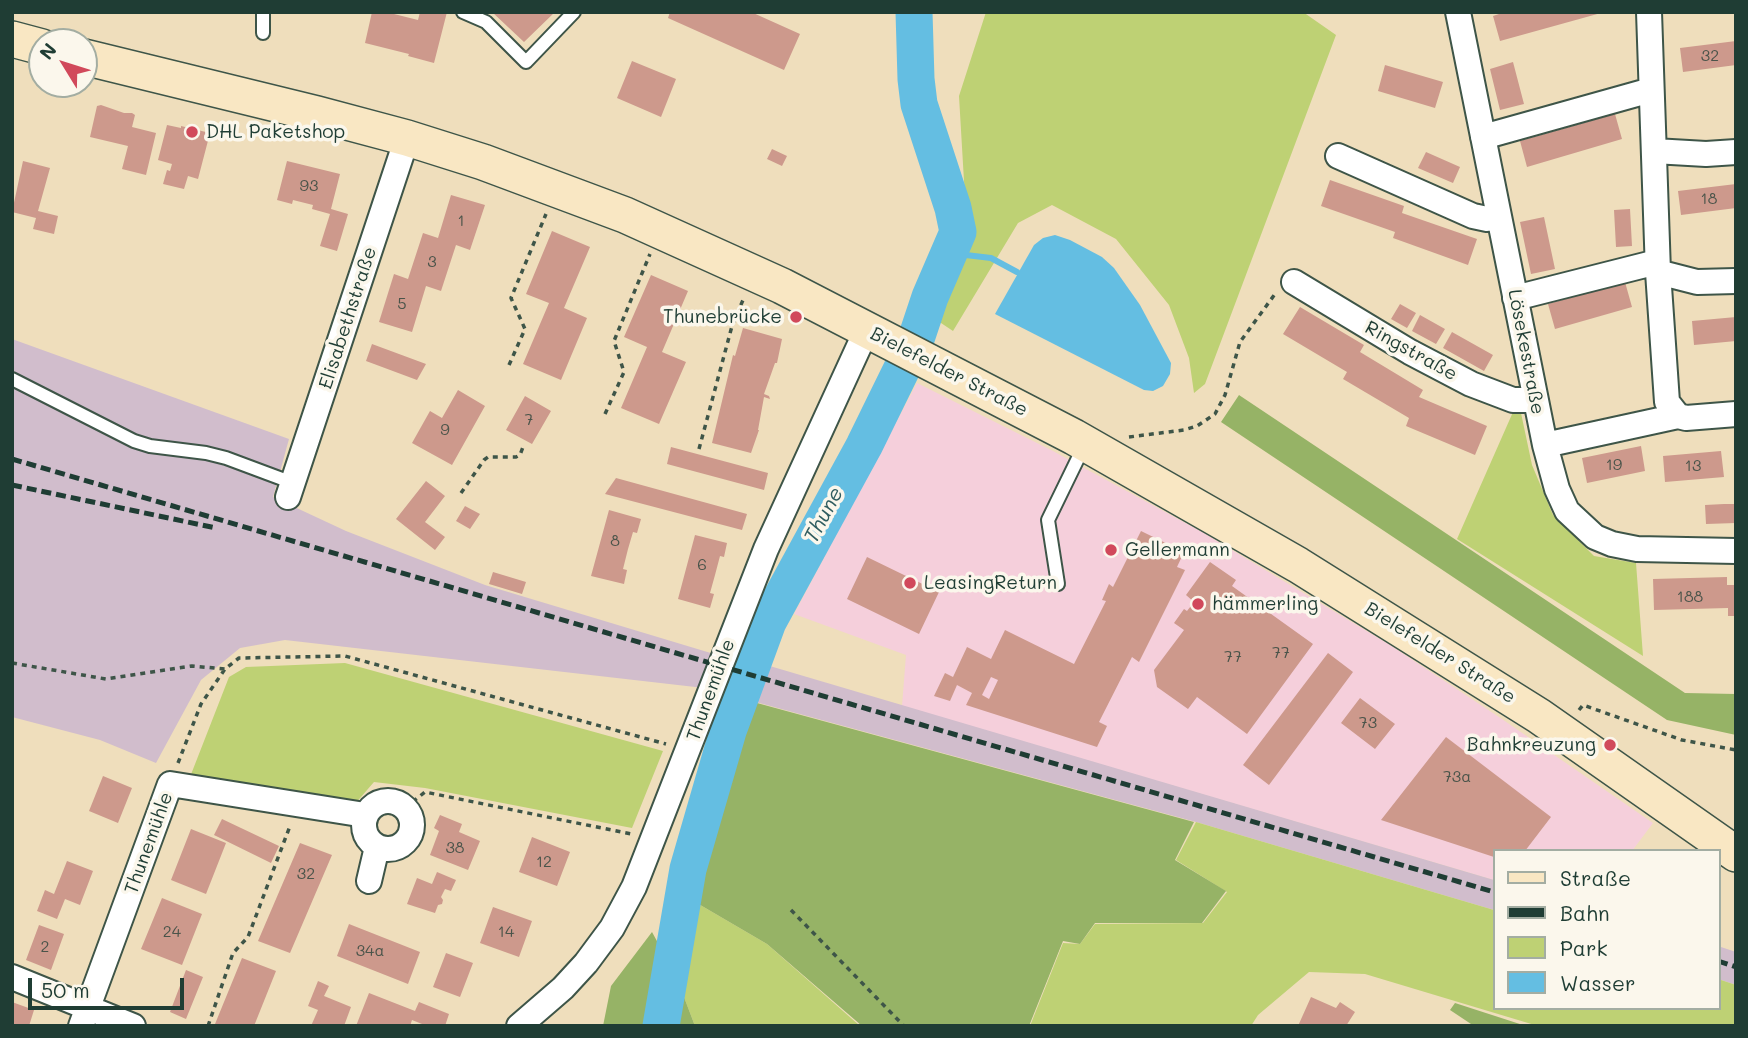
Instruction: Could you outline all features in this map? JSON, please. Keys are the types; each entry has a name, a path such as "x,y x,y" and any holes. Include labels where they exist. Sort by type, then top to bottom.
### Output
{"main road":[{"name":"Bielefelder Straße","path":"98,61 407,138 494,166 635,219 756,274 928,360 1086,444 1244,533 1408,632 1731,841"}],"street":[{"name":"Lösekestraße","path":"1458,12 1535,400 1557,489 1567,511 1595,537 1612,544 1637,549 1736,551"},
{"path":"1649,12 1657,267 1667,402 1678,416"},
{"path":"1483,137 1651,90"},
{"name":"Elisabethstraße","path":"291,490 407,138"},
{"path":"1654,151 1706,154 1736,152"},
{"path":"1338,156 1473,216 1487,219 1499,216"},
{"path":"1515,298 1657,267 1697,282 1736,281"},
{"name":"Ringstraße","path":"1294,282 1410,352 1471,384 1513,400 1535,400"},
{"name":"Thunemühle","path":"519,1026 579,971 612,928 634,887 766,548 879,335"},
{"path":"1545,445 1678,416 1700,418 1736,414"},
{"name":"Thunemühle","path":"84,1017 170,784 365,815"},
{"path":"385,800 405,808 412,819 407,840 396,848 377,847 364,831 365,815 378,802 385,800"},
{"path":"369,881 377,847"},
{"path":"12,977 84,1017 133,1026"}],"lane":[{"path":"263,12 263,33"},
{"path":"463,12 486,22 526,62 574,12"},
{"path":"12,379 134,441 226,458 291,490"},
{"path":"1058,584 1048,520 1086,444"}],"path":[{"path":"509,365 525,329 511,298 547,210"},
{"path":"604,414 624,372 614,341 651,252"},
{"path":"1086,444 1184,430 1197,426 1215,414 1225,395 1240,342 1279,288 1294,282"},
{"path":"699,449 733,326 745,296"},
{"path":"461,493 488,457 516,457 523,447"},
{"path":"170,784 201,704 225,668 239,658 345,656 689,751"},
{"path":"12,663 106,679 192,666 225,668"},
{"path":"1576,715 1583,705 1682,740 1736,750"},
{"path":"405,808 425,792 653,838"},
{"path":"208,1026 233,953 248,937 298,804"},
{"path":"791,910 904,1026"}],"shaded area":[{"path":"12,339 289,439 273,497 346,531 485,585 714,654 704,688 285,640 240,648 201,680 156,763 100,740 12,717"},
{"path":"917,383 1053,451 1202,532 1390,645 1653,823 1634,849 1492,849 1492,879 902,706 906,655 794,614"},
{"path":"763,664 1492,879 1492,909 1196,822 752,701"},
{"path":"1720,947 1736,952 1736,985 1720,980"}],"green space":[{"path":"986,12 1303,12 1336,35 1205,384 1194,393 1189,358 1169,305 1116,239 1052,205 1018,223 953,331 938,321 967,232 959,96"},
{"path":"1239,395 1685,693 1736,694 1736,735 1667,720 1221,422"},
{"path":"1513,412 1521,413 1532,465 1553,515 1594,556 1636,563 1643,656 1457,539"},
{"path":"345,663 663,751 632,828 425,788 374,782 354,805 190,777 229,677 246,667"},
{"path":"746,700 1194,822 1175,860 1226,891 1202,923 1095,923 1080,944 1063,941 1029,1026 862,1026 767,944 690,899"},
{"path":"1196,822 1492,909 1492,1010 1720,1010 1720,980 1736,985 1736,1026 1538,1026 1365,974 1309,972 1258,1015 1251,1026 1030,1026 1063,943 1080,944 1095,924 1203,923 1227,892 1176,860"},
{"path":"690,899 767,944 860,1026 695,1026 676,976"},
{"path":"652,932 676,976 695,1026 603,1026 611,986"},
{"path":"1455,1003 1526,1026 1474,1026 1450,1010"}],"water":[{"path":"1055,235 1102,257 1114,268 1140,305 1171,363 1170,374 1163,386 1153,391 1144,390 995,314 1034,245 1043,238"}],"building":[{"path":"372,12 386,12 418,20 420,12 447,12 434,63 365,43"},
{"path":"492,12 555,12 524,42"},
{"path":"670,12 751,12 800,34 784,70 668,18"},
{"path":"1505,12 1601,13 1500,41 1493,16"},
{"path":"1736,41 1736,65 1683,72 1680,48"},
{"path":"632,61 676,79 661,117 617,98"},
{"path":"1513,62 1524,104 1500,110 1490,69"},
{"path":"1385,65 1443,82 1435,108 1378,91"},
{"path":"97,106 132,113 135,115 132,127 156,133 146,175 122,169 128,146 90,137"},
{"path":"1615,114 1622,139 1527,167 1520,141"},
{"path":"167,125 210,133 198,179 188,176 184,189 163,184 172,164 158,160"},
{"path":"772,149 787,156 782,166 767,159"},
{"path":"1426,152 1460,167 1453,183 1418,168"},
{"path":"23,161 50,168 38,211 58,216 54,234 33,229 36,218 12,212"},
{"path":"287,161 340,174 331,209 348,214 337,251 320,246 330,214 312,209 313,205 293,200 292,204 277,200"},
{"path":"1330,180 1404,206 1402,213 1477,239 1468,265 1393,238 1395,232 1321,206"},
{"path":"1736,184 1736,208 1681,215 1678,191"},
{"path":"451,195 485,205 470,250 456,245 441,291 426,286 412,332 379,322 394,274 408,279 423,233 438,238"},
{"path":"1630,209 1632,246 1616,247 1614,210"},
{"path":"1544,217 1555,269 1531,274 1520,222"},
{"path":"552,231 590,247 564,308 587,318 561,380 523,364 549,303 526,294"},
{"path":"651,275 688,291 662,352 686,362 659,424 621,408 647,347 624,337"},
{"path":"1625,282 1632,307 1555,329 1548,304"},
{"path":"1400,304 1416,313 1407,328 1391,319"},
{"path":"1300,307 1364,345 1360,352 1423,390 1419,397 1487,426 1475,455 1406,426 1409,418 1343,379 1347,372 1283,334"},
{"path":"1420,315 1445,329 1436,344 1412,331"},
{"path":"1736,317 1736,341 1694,345 1692,321"},
{"path":"743,328 782,339 777,363 764,394 770,399 764,397 759,430 751,453 712,443 733,355 735,356"},
{"path":"1452,332 1493,355 1484,371 1443,348"},
{"path":"372,344 426,364 417,380 366,361"},
{"path":"458,390 485,406 452,465 412,443 430,411 442,418"},
{"path":"525,396 551,411 532,444 506,430"},
{"path":"1641,446 1645,471 1587,483 1582,458"},
{"path":"671,447 768,473 764,490 667,464"},
{"path":"1721,451 1724,477 1665,482 1663,456"},
{"path":"616,478 747,514 742,530 605,494"},
{"path":"426,481 445,496 425,522 445,537 435,550 396,519"},
{"path":"1736,504 1736,523 1706,524 1705,505"},
{"path":"465,506 480,514 470,529 456,521"},
{"path":"609,510 641,519 637,533 633,532 628,549 623,569 627,570 624,584 591,576"},
{"path":"1141,531 1184,552 1177,567 1185,570 1139,662 1132,657 1099,722 1107,726 1097,747 966,705 972,693 957,685 950,701 934,696 945,673 953,677 967,647 991,659 1005,630 1074,664 1106,601 1102,600 1109,584 1113,587","holes":["991,677 998,680 989,699 982,695"]},
{"path":"695,535 727,543 724,557 720,556 710,593 714,594 710,608 678,599"},
{"path":"867,557 939,592 919,634 847,599"},
{"path":"1210,562 1236,580 1232,586 1313,644 1247,734 1197,697 1188,709 1157,687 1154,670 1184,630 1174,623 1184,609 1187,611 1194,602 1186,595"},
{"path":"493,572 526,582 522,594 489,584"},
{"path":"1727,577 1727,585 1736,585 1736,616 1728,616 1728,608 1654,610 1653,579"},
{"path":"1328,653 1353,672 1269,785 1243,765"},
{"path":"1360,698 1395,724 1375,749 1341,723"},
{"path":"1446,737 1551,817 1527,849 1492,849 1492,856 1381,820"},
{"path":"103,776 132,788 118,823 89,811"},
{"path":"440,815 462,824 459,832 480,841 468,870 430,855 439,831 434,828"},
{"path":"222,819 279,846 271,863 214,835"},
{"path":"191,829 226,843 206,894 171,880"},
{"path":"532,837 570,852 557,886 519,872"},
{"path":"300,843 332,855 290,953 258,941"},
{"path":"67,861 93,871 80,905 65,899 57,919 37,911 45,890 54,894"},
{"path":"437,872 456,880 451,891 445,889 441,897 442,904 438,905 435,913 407,904 417,878 432,884"},
{"path":"162,898 202,914 182,965 141,949"},
{"path":"493,907 532,921 519,957 480,943"},
{"path":"349,924 420,952 408,984 337,956"},
{"path":"39,925 64,934 51,970 26,960"},
{"path":"446,953 473,963 460,997 433,987"},
{"path":"242,958 276,971 254,1026 219,1026 215,1024"},
{"path":"186,970 203,977 186,1019 170,1012"},
{"path":"318,981 329,986 324,996 351,1007 344,1026 311,1026 318,1010 308,1006"},
{"path":"369,993 415,1011 419,1002 449,1014 445,1026 427,1026 412,1020 410,1026 356,1026"},
{"path":"1311,997 1336,1008 1340,1002 1355,1012 1346,1026 1298,1026"},
{"path":"12,1002 34,1010 29,1026 12,1026"}],"waterway":[{"name":"Thune","path":"661,1026 688,869 728,731 768,622 864,446 915,342 930,297 958,232 953,208 919,104 914,12"},
{"path":"949,253 991,258 1017,272"}],"railway":[{"path":"12,459 1492,891"},
{"path":"12,485 216,528"},
{"path":"1720,962 1736,967"}],"place":[{"name":"DHL Paketshop","path":"192,132"},
{"name":"Thunebrücke","path":"796,317"},
{"name":"Gellermann","path":"1111,550"},
{"name":"LeasingReturn","path":"910,583"},
{"name":"hämmerling","path":"1198,604"},
{"name":"Bahnkreuzung","path":"1610,745"}]}
